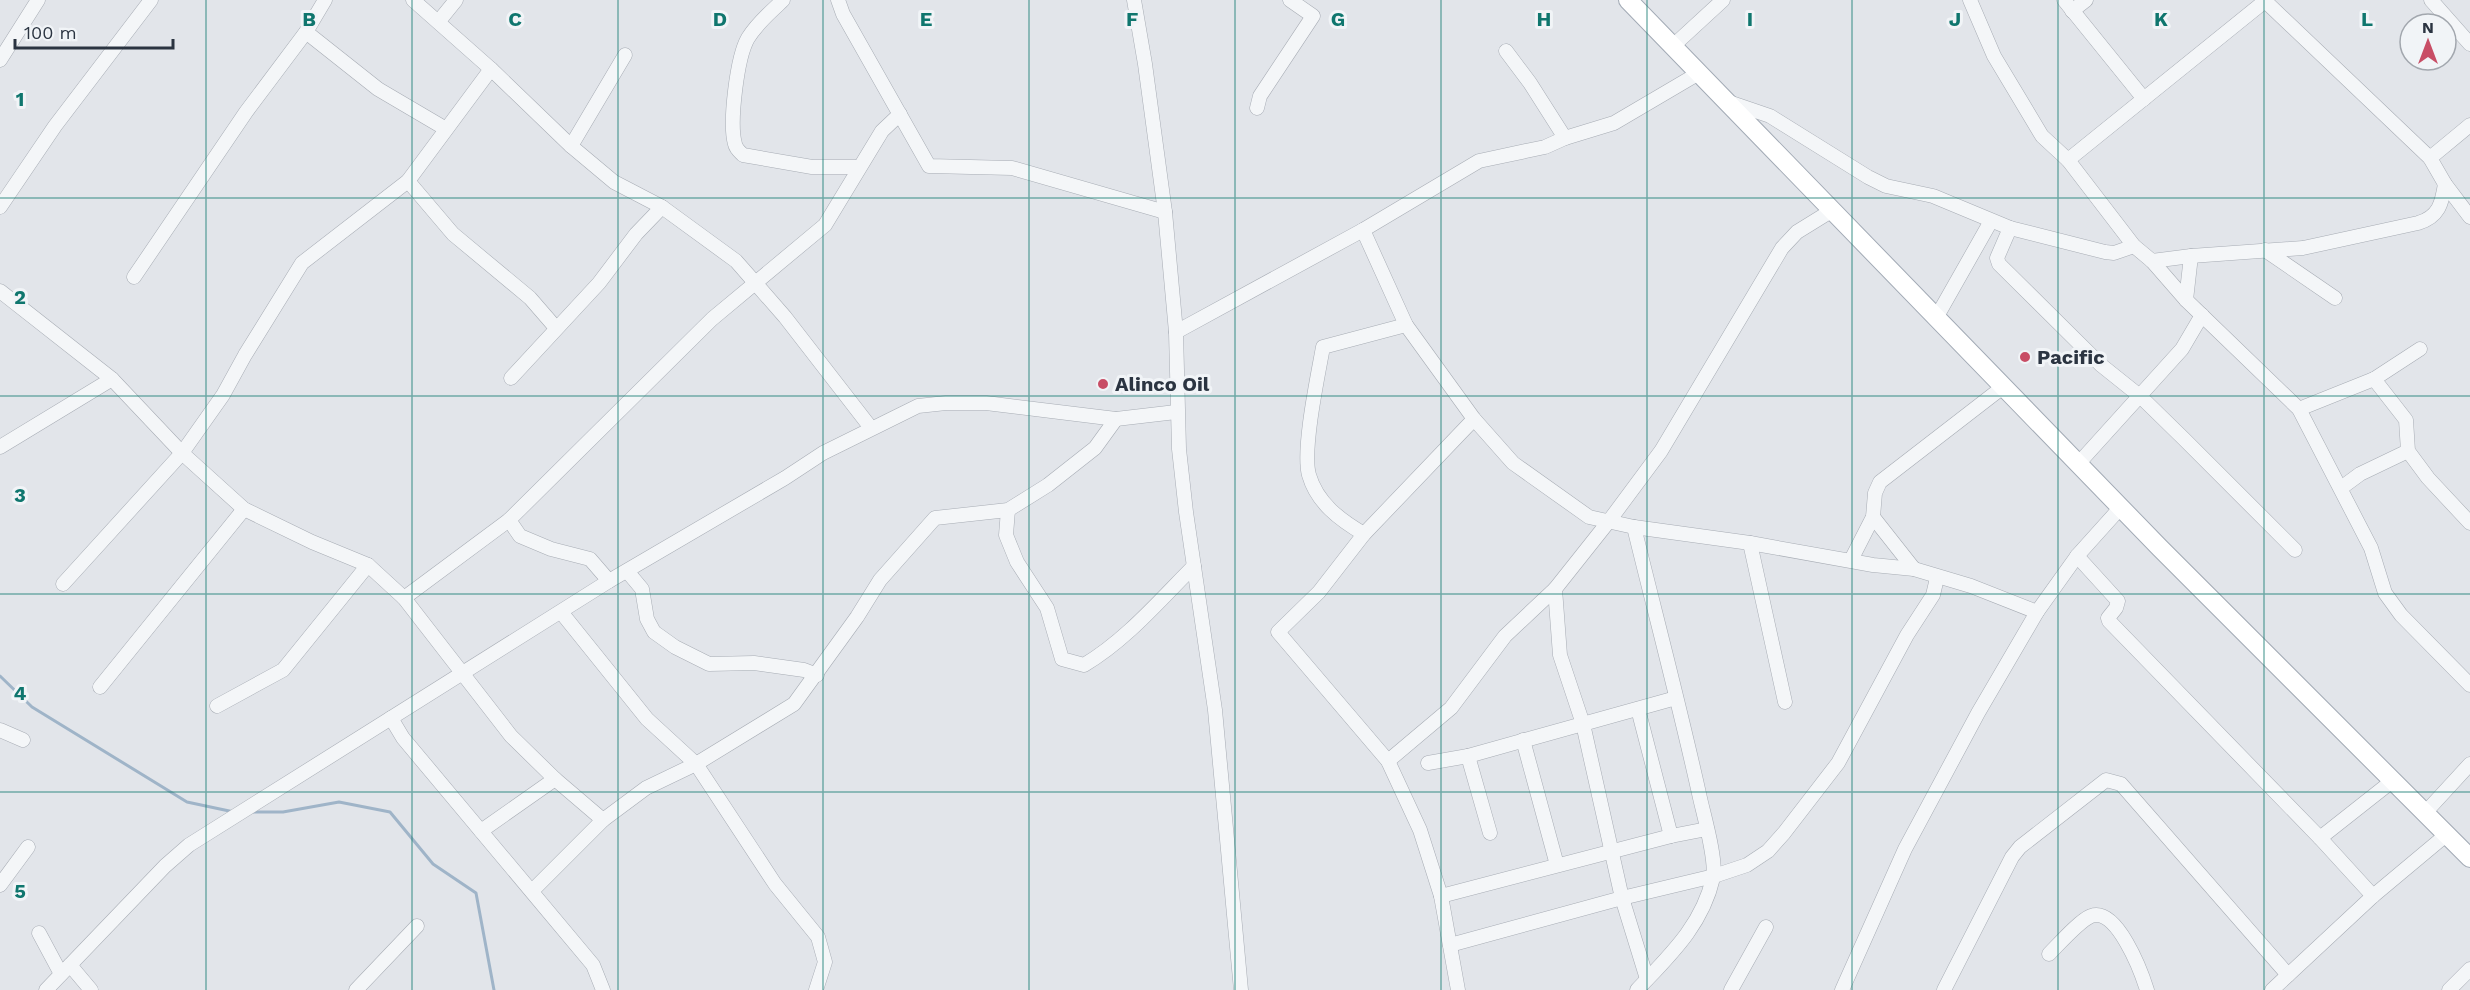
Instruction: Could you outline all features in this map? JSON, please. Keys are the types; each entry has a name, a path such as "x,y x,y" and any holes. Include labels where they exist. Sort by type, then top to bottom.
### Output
{"main road":[{"path":"1628,0 2078,464 2391,782 2470,858"}],"street":[{"path":"0,60 38,0"},
{"path":"0,207 55,126 151,0"},
{"path":"134,277 246,112 306,32 326,0"},
{"path":"413,0 491,69 571,146 614,182 662,207 736,261 785,317 871,428"},
{"path":"439,21 456,0"},
{"path":"783,0 759,21 746,41 741,57 733,134 735,147 743,155 812,167 858,167"},
{"path":"838,0 843,14 929,166 1012,168 1165,212"},
{"path":"1134,0 1165,212 1176,332 1176,412 1185,502 1215,710 1242,990"},
{"path":"1257,108 1260,96 1313,16 1290,0"},
{"path":"1673,46 1723,0"},
{"path":"1971,0 1994,56 2042,136 2068,160 2134,246 2152,261 2186,300 2299,409 2371,548 2385,594 2401,615 2470,685"},
{"path":"2086,0 2068,5 2144,99"},
{"path":"2068,160 2264,0 2430,158 2445,184 2470,218"},
{"path":"2431,0 2470,44"},
{"path":"306,32 378,89 446,129"},
{"path":"1506,51 1530,83 1565,138"},
{"path":"571,146 624,55"},
{"path":"63,584 182,453 223,395 302,263 408,181 491,69"},
{"path":"1176,332 1363,230 1479,161 1545,147 1565,138 1614,123 1699,73"},
{"path":"1729,102 1770,116 1886,186 1933,196 2010,228 2105,252 2114,253 2134,246"},
{"path":"404,598 509,520 712,319 825,225 858,167 882,131 900,114"},
{"path":"2430,158 2470,125"},
{"path":"408,181 453,234 530,298 556,328"},
{"path":"2152,261 2265,250 2302,249 2426,221 2441,207 2445,184"},
{"path":"511,378 599,283 636,234 662,207"},
{"path":"1388,761 1451,708 1505,636 1555,589 1661,452 1782,249 1797,232 1832,211"},
{"path":"1936,318 1991,221"},
{"path":"2010,228 1997,258 1999,264 2101,365 2141,397 2295,550"},
{"path":"1363,230 1406,325 1474,419 1513,463 1589,517 1634,527 1914,569 1937,578 1971,586 2037,612"},
{"path":"2265,250 2335,298"},
{"path":"2186,300 2192,256"},
{"path":"0,291 112,379 182,453 244,509 312,542 368,565 404,598 511,736 555,780 603,820"},
{"path":"2078,464 2141,397 2182,348 2202,315"},
{"path":"1364,534 1342,521 1323,502 1309,474 1309,444 1323,347 1406,325"},
{"path":"2299,409 2374,379 2420,348"},
{"path":"0,447 112,379"},
{"path":"2374,379 2406,420 2409,451 2428,478 2470,523"},
{"path":"1851,560 1873,517 1875,493 1880,482 2003,387"},
{"path":"46,990 165,866 189,845 609,581 785,478 823,453 871,428 918,406 946,403 986,404 1116,419 1176,412"},
{"path":"532,891 603,820 646,788 696,764 794,704 817,675 880,580 935,518 1008,510 1048,485 1095,448 1116,419"},
{"path":"1458,990 1441,896 1420,830 1388,761 1278,632 1319,592 1364,534 1474,419"},
{"path":"2341,488 2360,474 2409,451"},
{"path":"1842,990 1905,849 1978,712 2037,612 2077,556 2121,507"},
{"path":"100,687 244,509"},
{"path":"1008,510 1006,535 1017,562 1047,608 1062,659 1084,665 1103,653 1138,623 1194,566"},
{"path":"1873,517 1914,569"},
{"path":"509,520 520,536 551,549 591,559 609,581"},
{"path":"1634,527 1707,829 1714,876 1691,931 1669,958 1637,990"},
{"path":"1750,543 1785,702"},
{"path":"2077,556 2118,602 2108,618 2109,621 2320,838 2373,896"},
{"path":"217,706 283,670 368,565"},
{"path":"627,572 642,589 646,619 654,632 675,647 709,664 754,663 804,670 817,675"},
{"path":"1450,945 1622,898 1714,876 1747,865 1768,851 1838,763 1907,635 1933,595 1937,578"},
{"path":"1555,589 1560,655 1583,724 1622,898 1647,979"},
{"path":"561,612 647,719 696,764 775,884 818,937 825,962 816,990"},
{"path":"1428,763 1468,756 1676,698"},
{"path":"1638,709 1671,836"},
{"path":"391,718 403,738 593,965 603,990"},
{"path":"0,730 22,740"},
{"path":"1523,741 1557,865"},
{"path":"1468,756 1490,833"},
{"path":"2424,814 2470,764"},
{"path":"481,831 555,780"},
{"path":"1944,990 2012,857 2020,847 2106,780 2121,784 2288,975"},
{"path":"2320,838 2391,782"},
{"path":"1441,896 1611,851 1707,829"},
{"path":"2272,990 2373,896 2446,835"},
{"path":"0,885 28,847"},
{"path":"2049,954 2091,916 2102,915 2112,921 2139,966 2147,990"},
{"path":"356,990 417,926"},
{"path":"1731,990 1766,927"},
{"path":"39,933 65,970 91,990"},
{"path":"2449,990 2470,969"}],"waterway":[{"path":"0,676 32,707 187,802 234,812"},
{"path":"253,812 283,812 339,802 390,812 433,864 476,893 494,990"}],"place":[{"name":"Pacific","path":"2025,357"},
{"name":"Alinco Oil","path":"1103,384"}]}
